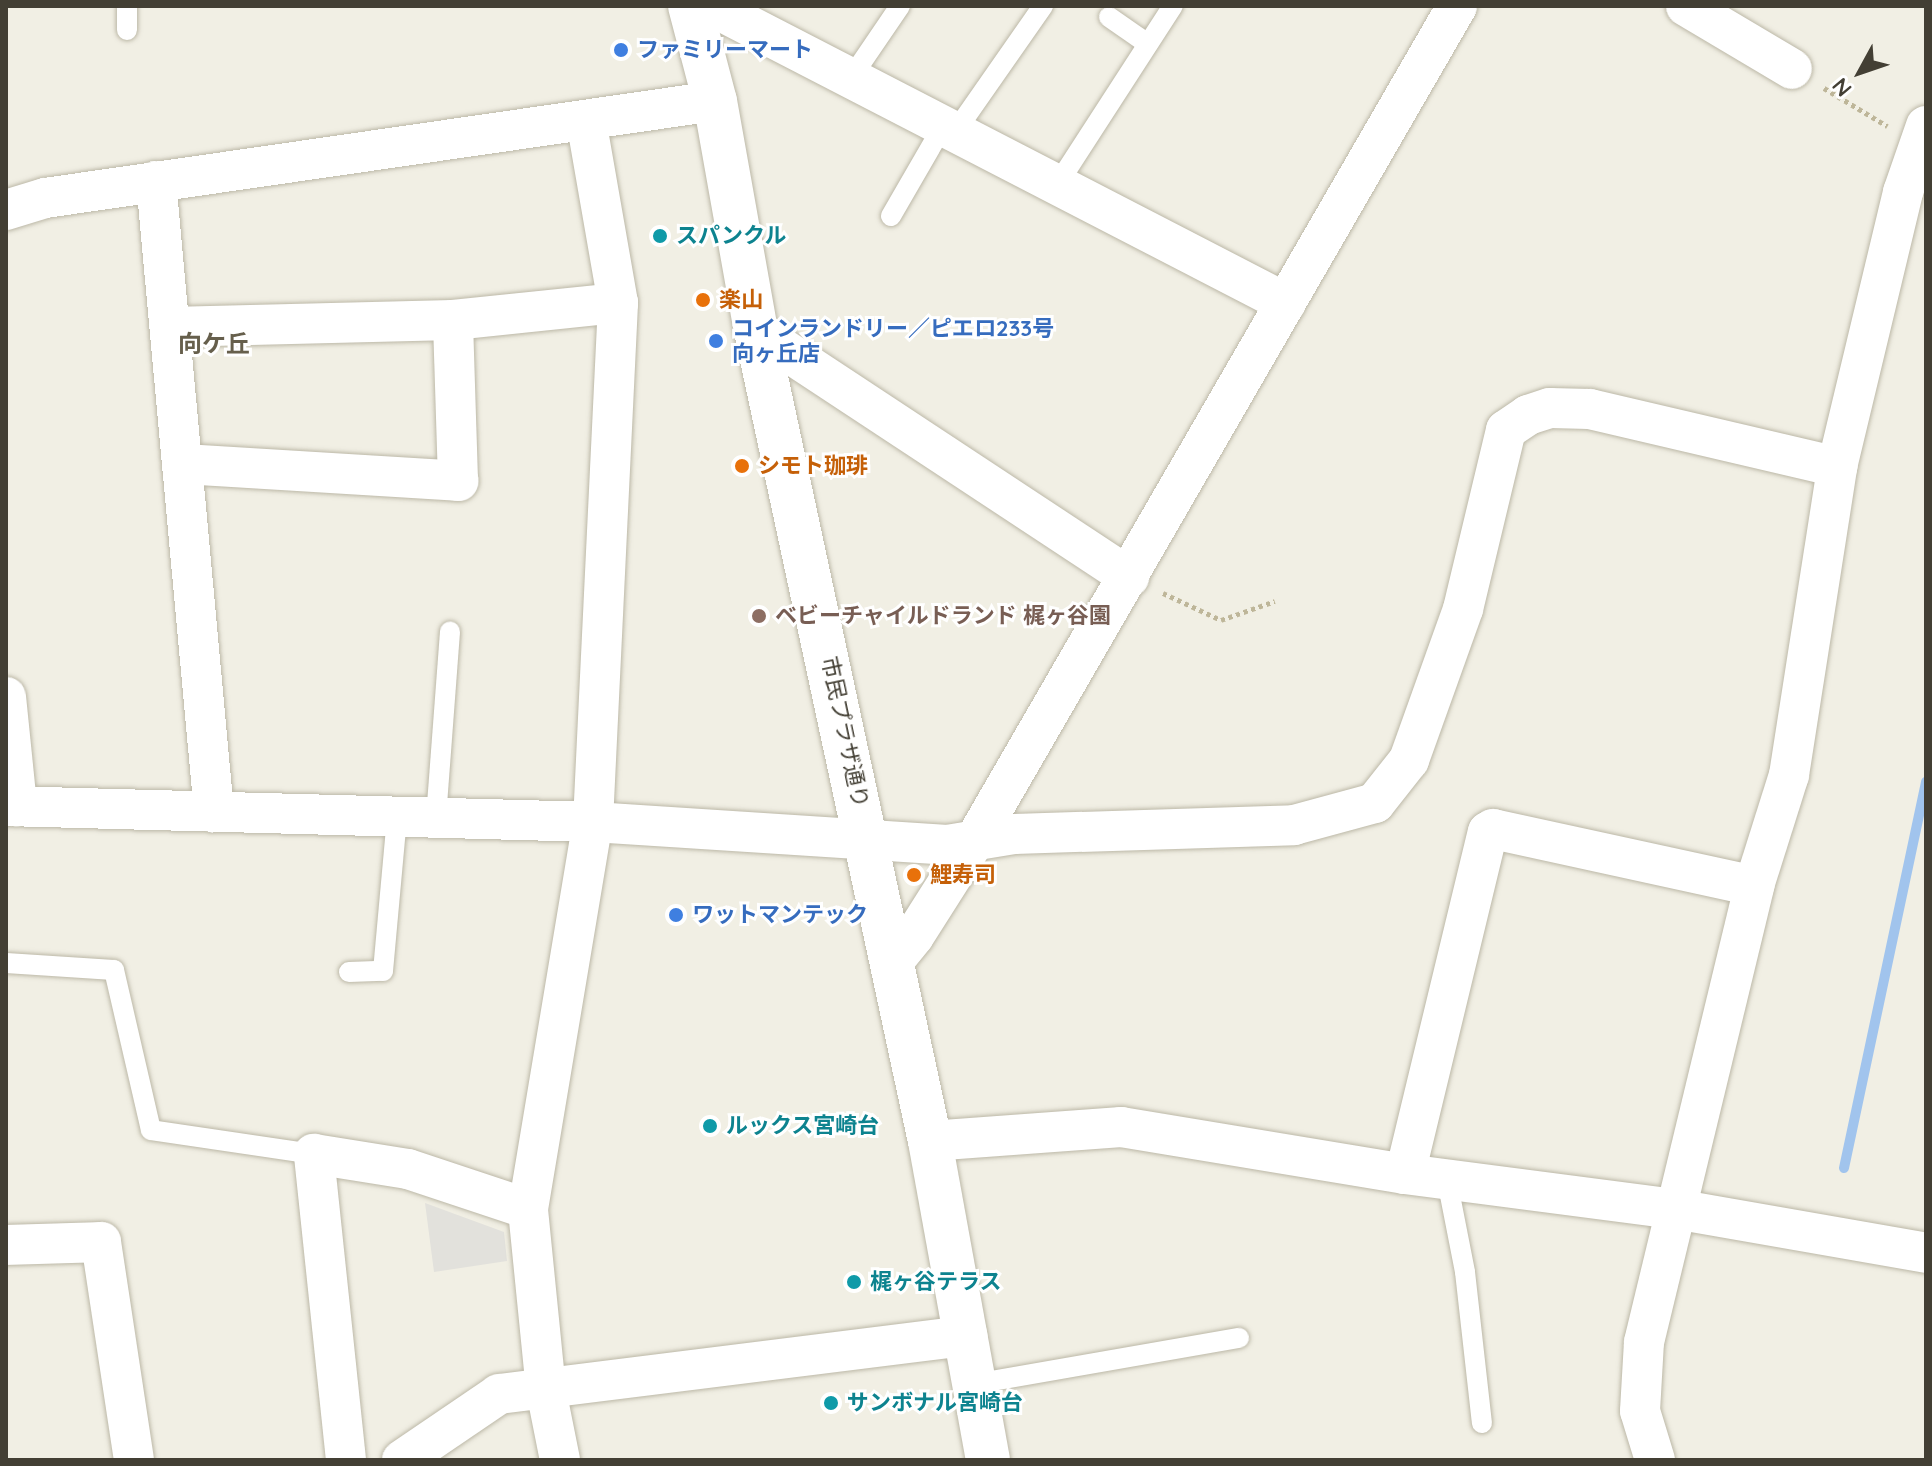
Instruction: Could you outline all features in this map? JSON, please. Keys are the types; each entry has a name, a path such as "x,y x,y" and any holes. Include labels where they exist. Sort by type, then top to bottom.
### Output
{"street":[{"name":"市民プラザ通り","path":"690,6 715,101 756,331 869,842 930,1141 988,1460"},
{"path":"893,962 914,936 975,840 1457,6"},
{"path":"738,12 851,78 1286,303"},
{"path":"1708,12 1792,69"},
{"path":"6,210 45,198 715,101"},
{"path":"560,1460 546,1390 528,1209 593,822 618,303 589,136 583,122"},
{"path":"1655,1460 1640,1411 1644,1342 1754,886 1789,775 1837,467 1903,192 1924,139"},
{"path":"156,181 214,812"},
{"path":"170,327 453,320 618,303"},
{"path":"183,464 458,481 453,320"},
{"path":"756,331 1129,577"},
{"path":"6,697 12,806 593,822 947,845 1014,834 1294,825 1375,803 1409,760 1463,609 1506,430 1528,415 1550,408 1590,409 1837,467"},
{"path":"1405,1174 1488,832 1493,829 1754,886"},
{"path":"930,1141 1121,1127 1405,1174 1675,1209 1926,1253"},
{"path":"346,1460 314,1154 408,1169 528,1209"},
{"path":"6,1245 101,1242 134,1460"},
{"path":"402,1460 499,1394 967,1336"}],"lane":[{"path":"127,6 127,30"},
{"path":"851,78 900,6"},
{"path":"891,216 949,129 1043,6"},
{"path":"1057,185 1173,6"},
{"path":"1109,17 1148,44"},
{"path":"436,818 450,632"},
{"path":"349,972 383,971 397,817"},
{"path":"6,963 114,970 151,1130 314,1154"},
{"path":"1447,1180 1465,1272 1482,1423"},
{"path":"975,1384 1239,1338"}],"path":[{"path":"1792,69 1924,139"},
{"path":"1129,577 1221,620 1275,601"}],"shaded area":[{"path":"425,1203 504,1232 507,1261 434,1272"}],"waterway":[{"path":"1844,1168 1926,782"}],"place":[{"name":"ファミリーマート","path":"621,50"},
{"name":"スパンクル","path":"660,236"},
{"name":"楽山","path":"703,300"},
{"name":"コインランドリー／ピエロ233号 向ヶ丘店","path":"716,341"},
{"name":"シモト珈琲","path":"742,466"},
{"name":"ベビーチャイルドランド 梶ヶ谷園","path":"759,616"},
{"name":"鯉寿司","path":"914,875"},
{"name":"ワットマンテック","path":"676,915"},
{"name":"ルックス宮崎台","path":"710,1126"},
{"name":"梶ヶ谷テラス","path":"854,1282"},
{"name":"サンボナル宮崎台","path":"831,1403"}],"district":[{"name":"向ケ丘","path":"214,344"}]}
